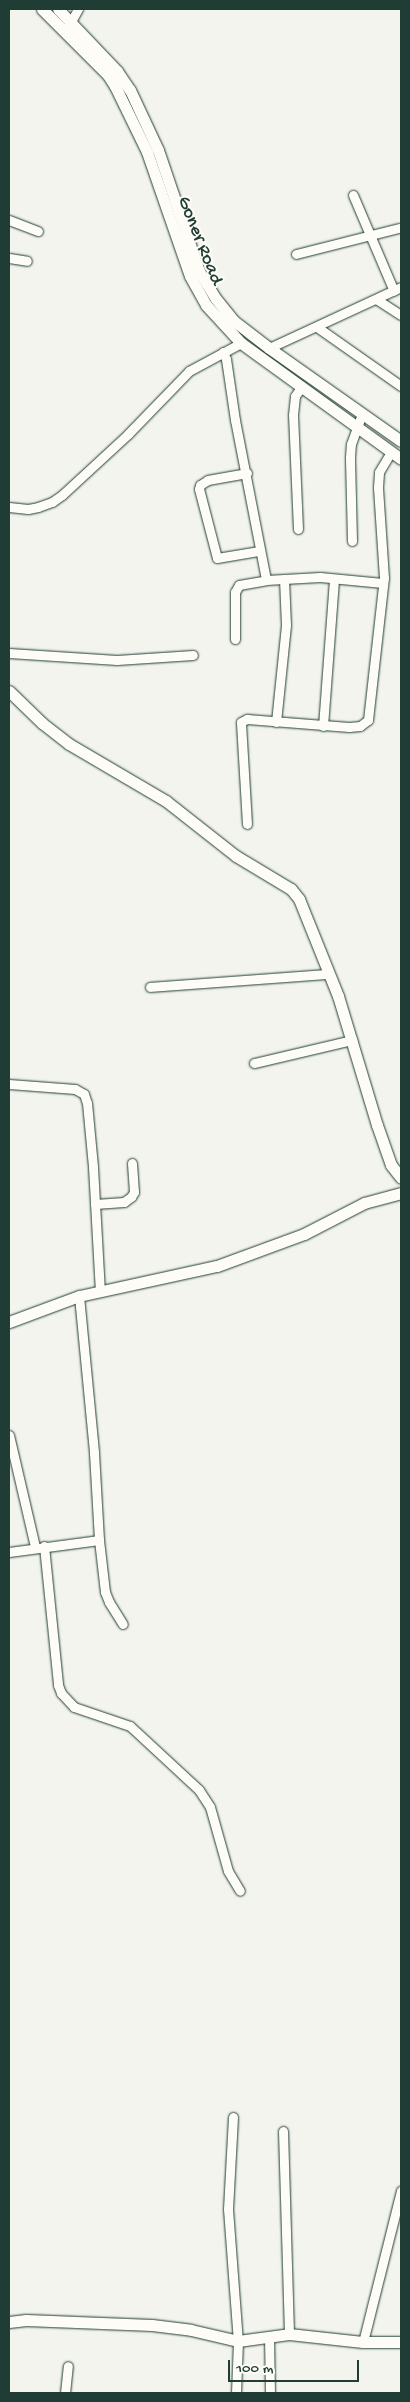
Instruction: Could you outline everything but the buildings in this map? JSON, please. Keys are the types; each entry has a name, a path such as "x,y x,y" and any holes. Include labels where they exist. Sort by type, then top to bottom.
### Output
{"street":[{"name":"Goner Road","path":"42,9 68,27 117,70 130,90 158,150 199,271 216,299 234,321 269,348 401,441"},
{"name":"Goner Road","path":"58,9 68,27 115,86 146,152 190,276 206,305 241,343 401,459"},
{"path":"68,27 78,9"},
{"path":"261,357 269,348 398,289 369,235 353,195"},
{"path":"9,220 38,230"},
{"path":"296,254 399,228"},
{"path":"9,258 27,261"},
{"path":"376,299 401,314"},
{"path":"317,327 401,386"},
{"path":"9,507 28,509 38,507 62,495 128,434 189,371 252,335"},
{"path":"223,352 226,359 235,420 247,473 259,551 266,580"},
{"path":"298,529 293,415 295,396 302,386"},
{"path":"352,541 350,457 357,426 362,414"},
{"path":"247,824 241,722 247,719 323,726 360,726 368,720 383,583 378,487 379,472 392,452"},
{"path":"247,473 208,480 200,485 198,489 217,558 259,551"},
{"path":"235,638 235,592 240,585 266,580 320,577 383,583"},
{"path":"276,722 286,625 284,579"},
{"path":"323,726 334,579"},
{"path":"9,653 116,660 194,655"},
{"path":"9,691 42,723 69,744 166,801 236,856 291,889 299,899 330,974 391,1165 401,1178"},
{"path":"150,987 330,974"},
{"path":"254,1064 352,1040"},
{"path":"9,1084 75,1088 84,1094 88,1103 100,1291"},
{"path":"95,1204 124,1202 132,1197 134,1192 132,1163"},
{"path":"9,1322 79,1296 217,1266 304,1234 364,1203 401,1193"},
{"path":"79,1296 94,1444 99,1540 105,1592 122,1624"},
{"path":"9,1435 39,1547 58,1685 61,1693 74,1707 130,1726 199,1790 210,1807 228,1872 240,1891"},
{"path":"9,1552 99,1540"},
{"path":"233,2117 228,2210 238,2341 236,2393"},
{"path":"283,2131 289,2334"},
{"path":"363,2342 401,2191"},
{"path":"9,2322 26,2320 152,2325 191,2330 238,2341 289,2334 363,2342 401,2342"},
{"path":"269,2336 270,2393"},
{"path":"65,2393 68,2366"}]}
